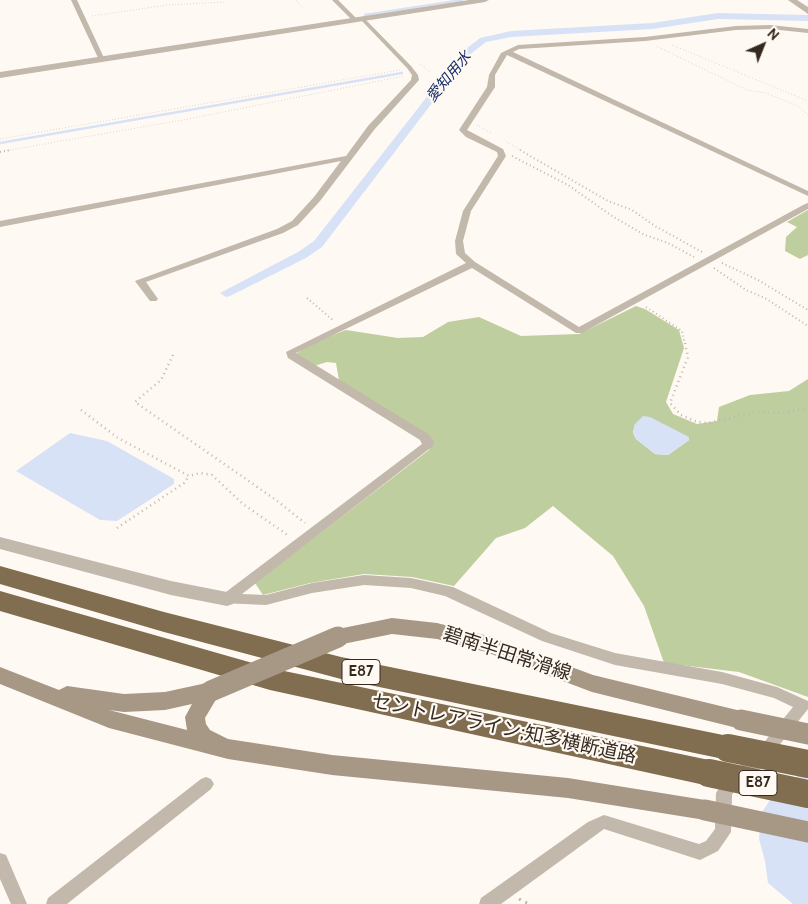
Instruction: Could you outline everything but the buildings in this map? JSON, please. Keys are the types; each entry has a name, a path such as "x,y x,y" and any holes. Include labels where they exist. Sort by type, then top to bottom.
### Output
{"highway":[{"name":"セントレアライン;知多横断道路","path":"0,575 164,622 341,668 808,764"},
{"name":"セントレアライン;知多横断道路","path":"0,601 270,679 808,794"}],"main road":[{"name":"碧南半田常滑線","path":"42,692 124,704 165,701 211,691 338,637 392,626 438,630 488,644 592,683 741,720 808,734"},
{"name":"碧南半田常滑線","path":"0,675 116,722 228,749 332,765 568,788 704,810 808,832"},
{"name":"碧南半田常滑線","path":"211,691 195,717 196,727 203,737 228,749"}],"street":[{"path":"74,0 102,60"},
{"path":"153,300 140,281 295,223 317,199 347,158 415,80 412,71 359,20 335,0"},
{"path":"0,75 485,0"},
{"path":"792,0 808,11"},
{"path":"808,31 756,26 646,39 527,46 507,52 501,56 492,76 488,94 463,130 502,153 466,211 458,241 460,254 472,264 579,331 808,206"},
{"path":"507,52 808,194"},
{"path":"0,224 347,158"},
{"path":"228,599 424,450 428,444 424,437 291,354 299,347 472,264"},
{"path":"0,543 171,588 228,599 266,600 312,588 364,580 411,583 448,591 547,637 615,659 722,678 777,693 804,704 758,762 731,782 724,793 723,832 712,846 700,852 604,822 593,827 487,904"},
{"path":"54,904 206,784"},
{"path":"0,861 19,904"}],"path":[{"path":"296,0 304,9"},
{"path":"82,18 168,5 225,2"},
{"path":"654,38 808,101"},
{"path":"646,39 662,50 728,79 747,90 766,93 798,106 808,115"},
{"path":"0,139 412,71"},
{"path":"0,152 184,120 412,71"},
{"path":"469,120 493,134"},
{"path":"501,138 587,190 632,210 709,261 746,290 765,298 808,326"},
{"path":"502,153 513,156 568,186 609,214 645,235 758,280 808,310"},
{"path":"307,298 341,328"},
{"path":"636,301 682,331 688,357 670,402 673,408 681,415 697,422 708,424 757,412 778,413 808,408"},
{"path":"173,355 161,380 135,402 276,500 288,512 317,532"},
{"path":"81,410 118,438 190,476"},
{"path":"117,528 184,483 190,476 200,473 212,475 243,504 273,523 299,545"}],"green space":[{"path":"808,210 808,255 800,259 785,251 786,237 797,227 787,222"},
{"path":"636,306 645,309 679,330 684,348 666,402 673,414 697,424 717,421 719,407 750,395 789,391 808,379 808,697 739,672 664,663 644,606 613,556 553,506 525,528 496,538 454,586 412,577 364,574 310,583 263,595 255,583 429,450 431,443 339,380 336,363 327,362 314,366 296,354 308,345 346,330 398,338 423,337 448,322 479,317 521,336 579,334","holes":["635,424 689,440 668,455 655,454 636,439 633,433"]}],"water":[{"path":"643,416 650,417 689,437 689,440 668,455 655,454 636,439 633,433 635,424"},
{"path":"70,433 107,441 174,479 174,484 117,521 100,520 16,471"},
{"path":"808,771 808,904 793,904 768,883 759,839 760,828 762,812 770,800 802,772"}],"waterway":[{"path":"365,15 462,0"},
{"name":"愛知用水","path":"226,293 302,255 318,244 465,54 483,40 511,34 652,26 718,16 808,18"},
{"path":"0,143 402,73"}]}
